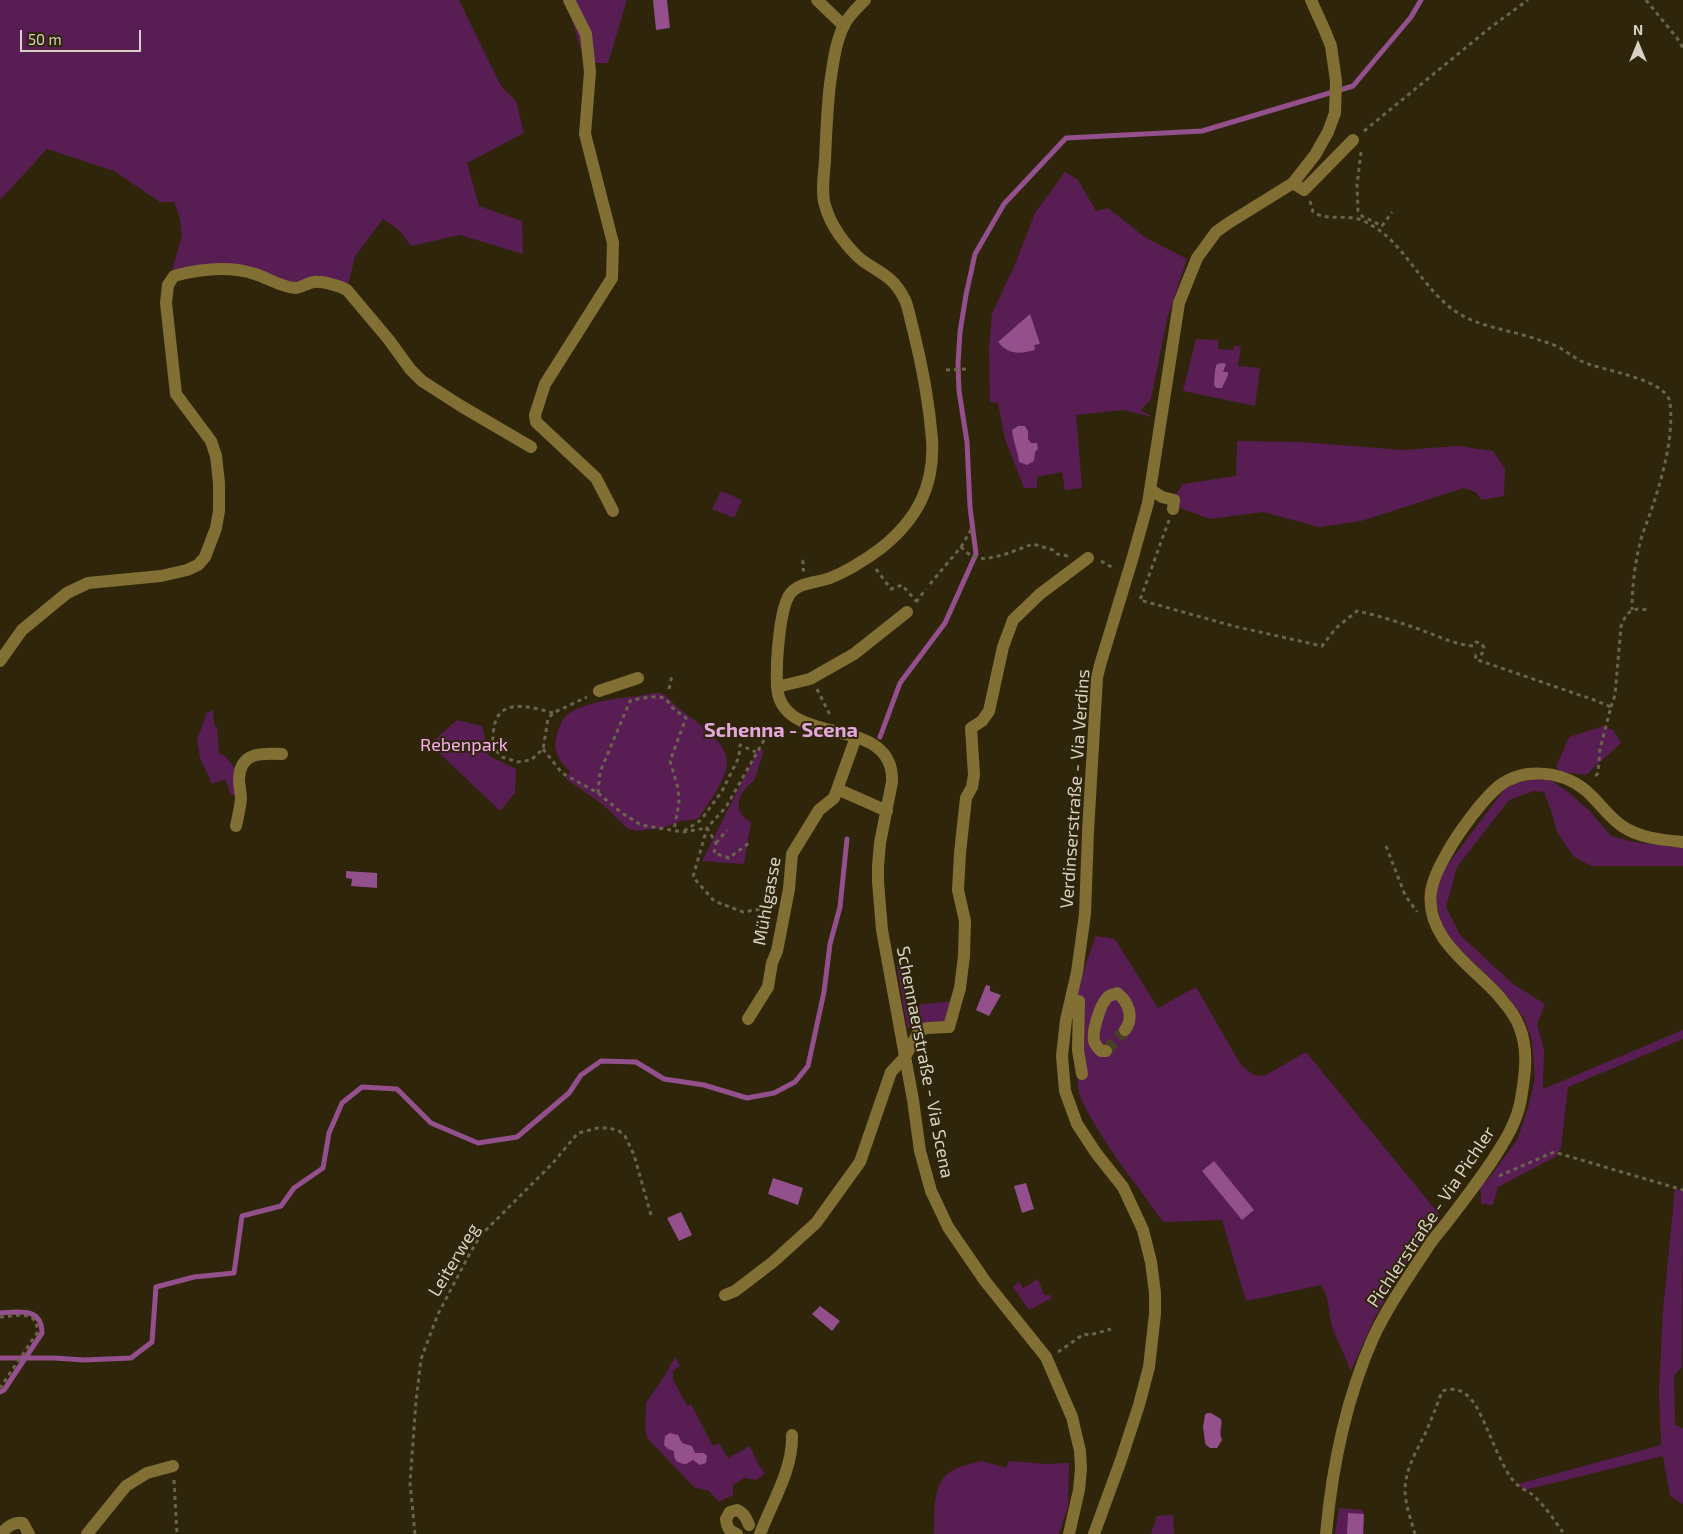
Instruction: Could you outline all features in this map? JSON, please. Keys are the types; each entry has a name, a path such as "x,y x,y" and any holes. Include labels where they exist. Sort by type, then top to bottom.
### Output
{"street":[{"path":"569,0 586,34 590,72 585,134 613,244 612,278 545,384 535,415 536,422 596,478 613,511"},
{"path":"817,0 844,26"},
{"path":"856,737 798,720 787,709 780,698 777,687 779,644 783,615 786,600 792,591 799,586 829,578 868,558 892,539 906,526 925,495 933,461 925,386 906,302 897,286 885,274 862,260 841,238 831,221 824,203 826,121 834,51 851,14 865,0"},
{"name":"Verdinserstraße - Via Verdins","path":"1094,1534 1139,1405 1148,1367 1155,1314 1151,1262 1143,1230 1122,1187 1077,1124 1065,1091 1062,1056 1066,1020 1077,972 1085,914 1097,678 1151,490 1179,303 1197,258 1216,232 1226,224 1293,183 1315,155 1328,132 1335,113 1336,81 1333,60 1325,30 1311,0"},
{"path":"1293,183 1304,190 1357,145"},
{"path":"0,661 22,630 68,593 88,583 161,576 187,570 198,565 205,557 220,511 219,483 216,456 211,441 176,394 166,303 168,284 174,276 186,273 231,269 254,274 296,288 314,282 342,287 347,290 390,340 422,381 531,447"},
{"path":"1151,490 1162,497 1174,500 1173,509"},
{"path":"725,1294 735,1291 773,1262 816,1223 860,1162 891,1072 905,1057 919,1031 927,1028 949,1027 960,988 964,956 965,921 958,890 966,798 972,787 974,775 971,728 982,721 989,711 1003,647 1013,620 1040,594 1088,558"},
{"path":"777,687 810,679 854,654 907,612"},
{"path":"599,691 638,678"},
{"name":"Schennaerstraße - Via Scena","path":"856,737 870,742 884,753 890,766 892,782 880,843 878,882 882,930 913,1100 920,1151 931,1191 948,1227 985,1281 1046,1357 1072,1418 1080,1451 1081,1469 1069,1534"},
{"name":"Mühlgasse","path":"748,1019 768,987 789,889 792,854 819,810 835,794 856,737"},
{"path":"236,826 241,800 239,778 246,760 254,755 266,753 282,754"},
{"name":"Pichlerstraße - Via Pichler","path":"1326,1534 1330,1493 1342,1429 1373,1339 1384,1317 1430,1244 1480,1178 1509,1135 1521,1103 1526,1048 1519,1025 1508,1007 1445,941 1432,916 1431,893 1438,869 1465,827 1500,785 1516,777 1534,774 1567,778 1585,789 1609,816 1623,827 1645,837 1683,842"},
{"path":"835,794 844,792 887,811"},
{"path":"1106,1051 1100,1051 1097,1047 1094,1033 1100,1011 1110,995 1117,993 1125,999 1130,1016 1125,1030"},
{"path":"1080,1000 1078,1050 1082,1074"},
{"path":"760,1534 787,1469 792,1435"},
{"path":"87,1534 131,1482 147,1473 172,1466"},
{"path":"738,1534 730,1532 727,1527 726,1519 730,1512 737,1510 741,1512 749,1525"},
{"path":"1,1534 17,1522 24,1523 28,1534"}],"path":[{"path":"1392,212 1382,226 1362,216 1358,211 1357,145 1491,26 1528,0"},
{"path":"1646,0 1683,48"},
{"path":"1304,190 1313,212 1318,215 1334,218 1355,218 1372,225 1384,233 1440,300 1459,314 1480,323 1553,345 1581,361 1598,368 1652,384 1668,396 1670,403 1669,439 1663,474 1641,538 1632,593 1632,610"},
{"path":"946,370 968,369"},
{"path":"1173,509 1140,600 1233,626 1322,646 1336,628 1357,611 1380,616 1416,628 1438,638 1463,645 1473,646 1476,642 1482,644 1484,648 1482,654 1476,655 1475,659 1611,707"},
{"path":"930,584 961,546 972,528"},
{"path":"961,546 971,556 985,559 1003,555 1033,544 1053,550 1058,554 1098,560 1127,576"},
{"path":"868,558 891,589 902,585 916,601"},
{"path":"804,570 803,561 807,559"},
{"path":"1585,789 1598,773 1600,749 1615,695 1621,626 1625,616 1632,610 1638,608 1648,610"},
{"path":"669,689 672,675"},
{"path":"814,684 826,707"},
{"path":"553,713 529,706 513,707 503,711 495,721 492,746 502,757 518,762 531,760 543,749 548,720 553,713 599,691"},
{"path":"598,793 600,772 630,702 660,696 665,698 671,707 686,718 670,761 678,788 679,803 674,830"},
{"path":"764,740 726,807 707,828 693,877 714,901 743,912 786,905"},
{"path":"683,832 701,820 722,791 739,757 740,745 756,752"},
{"path":"543,749 562,773 598,793 640,825 683,832 707,828"},
{"path":"707,828 716,843"},
{"path":"727,830 716,843 714,853 729,858 749,843"},
{"path":"1386,846 1405,895 1412,907 1422,918 1438,926"},
{"name":"Leiterweg","path":"415,1534 410,1483 421,1359 438,1314 469,1254 482,1235 552,1164 578,1133 598,1128 614,1129 625,1136 634,1155 651,1215"},
{"path":"1480,1178 1486,1182 1554,1152 1683,1190"},
{"path":"0,1317 28,1316 34,1318 38,1326 37,1334 0,1388"},
{"path":"1046,1357 1058,1352 1084,1334 1111,1329"},
{"path":"1415,1534 1407,1505 1406,1478 1411,1461 1442,1391 1450,1388 1461,1391 1471,1399 1479,1410 1512,1481 1533,1496 1553,1518 1564,1534"},
{"path":"172,1466 177,1534"}],"green space":[{"path":"0,0 459,0 501,86 516,101 524,133 467,163 479,206 522,221 523,254 460,235 411,246 400,231 383,219 355,256 347,290 342,287 296,288 254,274 186,273 168,285 182,235 179,215 174,202 160,202 114,171 47,149 0,200"},
{"path":"566,0 627,0 608,63 585,63"},
{"path":"1065,172 1078,180 1096,211 1108,208 1146,238 1187,259 1167,319 1151,399 1141,410 1153,417 1123,410 1076,415 1082,488 1065,490 1062,472 1037,477 1037,488 1024,488 1005,439 998,403 990,402 989,348 992,313 1014,267 1035,213"},
{"path":"1196,339 1218,340 1218,349 1233,350 1234,345 1241,347 1238,366 1260,368 1255,406 1183,391"},
{"path":"1237,441 1301,442 1403,450 1458,446 1493,451 1505,469 1504,496 1481,500 1477,493 1464,488 1361,521 1319,527 1263,512 1210,519 1169,504 1183,484 1236,476"},
{"path":"721,491 742,500 734,518 712,509"},
{"path":"651,693 664,695 707,730 721,746 726,755 727,764 720,785 698,819 680,821 663,828 636,831 627,828 601,803 566,779 570,772 558,755 555,745 561,722 578,708 604,701"},
{"path":"213,710 214,726 217,727 219,754 224,755 243,778 237,795 231,795 225,779 212,784 200,758 197,740 207,713"},
{"name":"Rebenpark","path":"457,720 482,726 489,756 516,769 515,793 500,811 430,744"},
{"path":"1603,726 1613,730 1621,743 1586,775 1562,772 1556,767 1569,737"},
{"path":"759,748 764,750 754,781 747,787 739,800 741,814 751,822 744,864 702,861"},
{"path":"1536,779 1552,781 1567,791 1590,811 1611,836 1634,842 1683,848 1683,866 1591,866 1573,856 1557,832 1544,792 1534,791 1509,800 1457,867 1446,907 1460,935 1513,984 1545,1004 1537,1024 1544,1050 1543,1089 1683,1030 1683,1039 1568,1087 1561,1148 1555,1157 1498,1187 1493,1205 1481,1204 1480,1178 1487,1181 1517,1140 1528,1108 1535,1077 1532,1041 1524,1018 1503,991 1452,941 1442,925 1437,906 1437,889 1445,868 1503,791 1511,784"},
{"path":"1096,936 1115,939 1158,1008 1196,987 1241,1065 1254,1075 1264,1076 1306,1052 1439,1214 1393,1285 1373,1321 1351,1371 1332,1327 1327,1298 1321,1285 1246,1301 1222,1220 1163,1222 1109,1148 1090,1117 1079,1091 1074,1056 1074,1021 1084,970"},
{"path":"897,966 903,966 907,1006 952,1001 946,1023 929,1023 907,1028"},
{"path":"1675,1188 1683,1191 1682,1367 1674,1376 1675,1425 1683,1428 1683,1504 1670,1496 1663,1456 1525,1490 1518,1484 1661,1445 1659,1392 1663,1311"},
{"path":"1038,1279 1044,1295 1050,1295 1052,1298 1029,1310 1013,1287 1019,1281 1023,1288"},
{"path":"675,1357 680,1366 673,1371 673,1379 687,1406 691,1404 713,1446 719,1443 728,1458 750,1446 758,1464 765,1473 757,1480 744,1478 733,1485 733,1495 719,1502 709,1491 694,1487 647,1438 645,1427 646,1403"},
{"path":"982,1461 1006,1468 1009,1461 1046,1464 1069,1463 1068,1506 1059,1534 934,1534 936,1499 941,1482 953,1470 964,1465"},
{"path":"1339,1508 1363,1510 1364,1534 1335,1534"},
{"path":"1173,1515 1174,1534 1151,1534 1157,1516"}],"shaded area":[{"path":"653,0 667,0 670,28 656,30"},
{"path":"1030,314 1040,344 1034,345 1035,350 1024,352 1010,351 998,342"},
{"path":"1223,363 1226,364 1223,372 1228,372 1228,375 1222,388 1216,388 1214,384 1216,366"},
{"path":"1018,426 1025,426 1028,431 1028,439 1031,443 1037,443 1038,449 1035,452 1034,461 1027,465 1019,462 1013,438 1012,430"},
{"path":"346,871 377,873 377,888 351,886 352,879 346,878"},
{"path":"986,985 990,986 990,991 1001,995 989,1016 976,1010"},
{"path":"1214,1161 1254,1210 1242,1220 1202,1171"},
{"path":"773,1178 803,1188 798,1205 768,1194"},
{"path":"1026,1183 1034,1209 1022,1213 1014,1186"},
{"path":"681,1212 692,1235 679,1241 667,1218"},
{"path":"820,1306 840,1321 832,1331 812,1314"},
{"path":"1207,1413 1211,1413 1221,1419 1220,1434 1222,1440 1217,1448 1210,1448 1205,1442 1203,1427"},
{"path":"670,1433 678,1435 682,1443 692,1446 695,1453 704,1453 707,1456 706,1463 700,1465 693,1460 686,1464 678,1462 675,1459 674,1451 664,1445 665,1436"},
{"path":"1348,1513 1364,1514 1363,1534 1347,1534"}],"waterway":[{"path":"880,737 900,683 945,623 976,554 970,507 967,442 959,391 960,332 975,254 1004,204 1066,138 1202,131 1353,86 1411,17 1421,0"},
{"path":"0,1358 84,1360 131,1358 152,1342 156,1287 194,1277 234,1273 242,1216 281,1206 294,1188 323,1168 329,1133 342,1103 362,1087 397,1089 431,1123 478,1143 517,1137 569,1093 581,1075 601,1061 636,1062 664,1079 704,1085 747,1098 774,1093 795,1082 808,1066 824,992 830,944 840,907 847,839"},
{"path":"0,1313 22,1312 34,1315 41,1325 42,1333 4,1390 0,1392"}],"tunnel":[{"path":"1106,1051 1125,1030"}],"district":[{"name":"Schenna - Scena","path":"781,730"}]}
